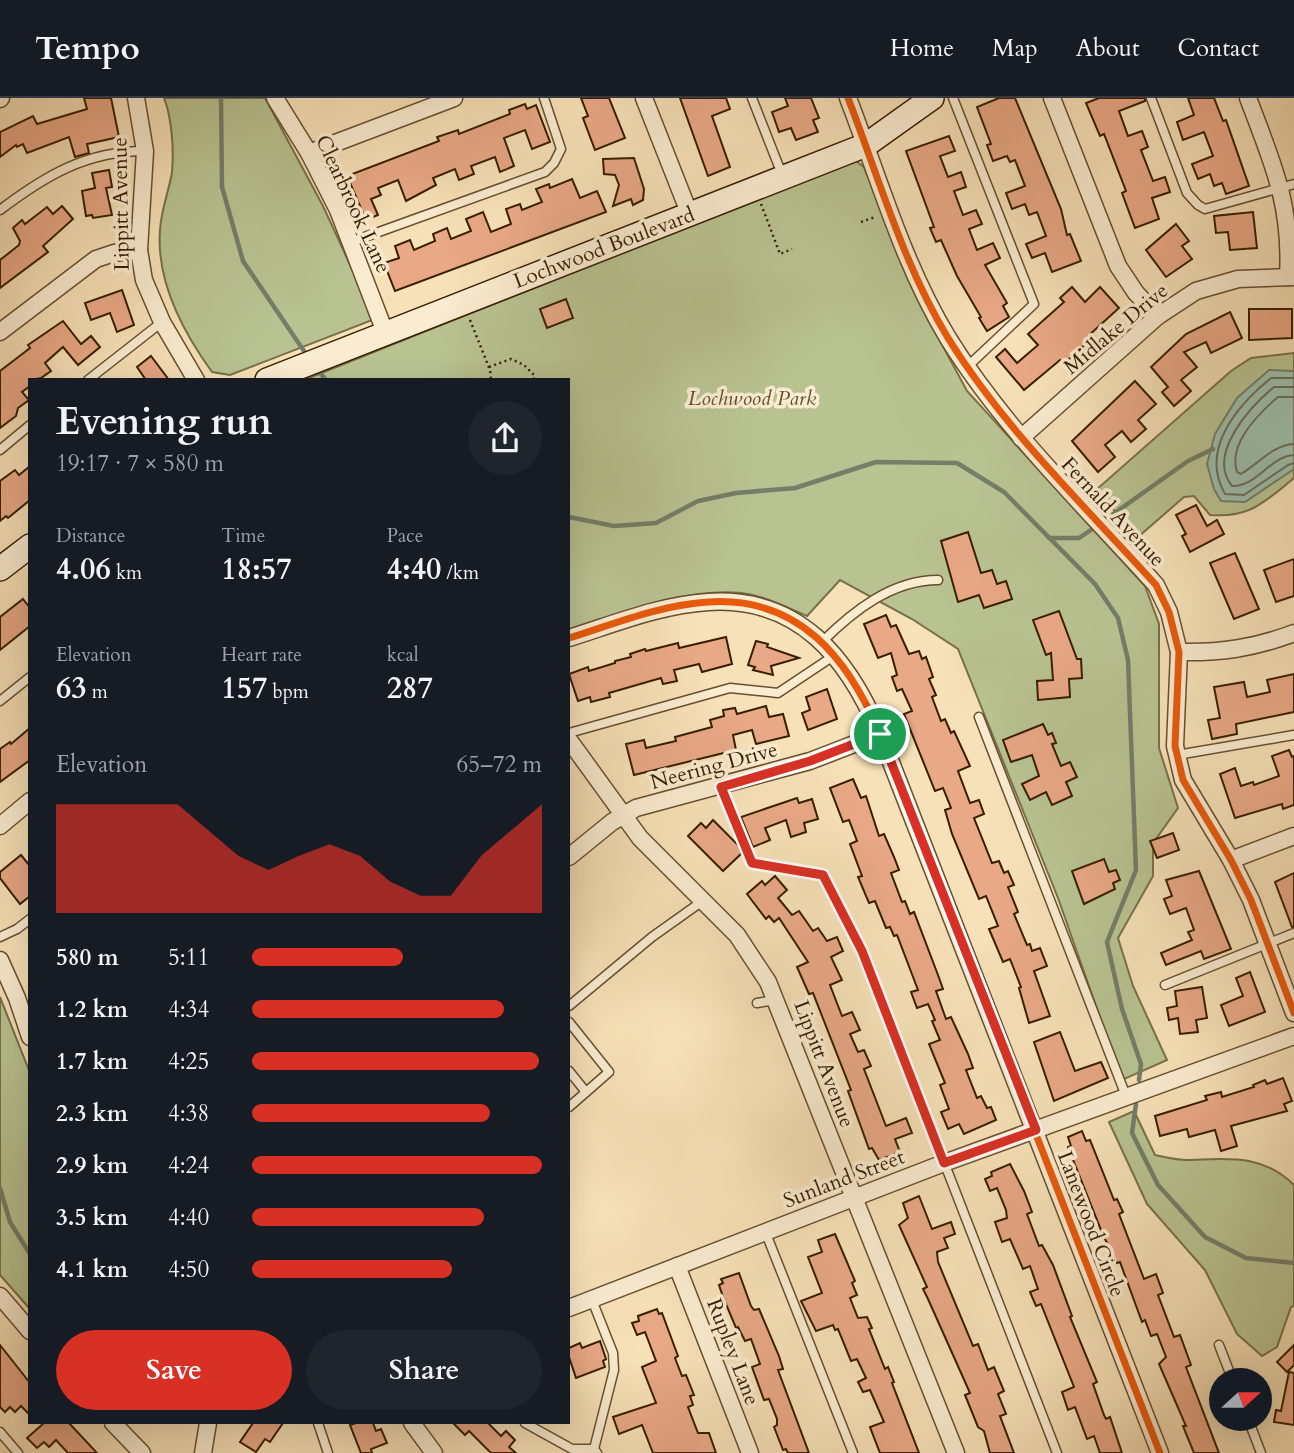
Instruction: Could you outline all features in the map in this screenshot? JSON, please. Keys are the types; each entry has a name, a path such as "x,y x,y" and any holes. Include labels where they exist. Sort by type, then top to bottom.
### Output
{"street":[{"name":"Lippitt Avenue","path":"136,98 145,151 139,250 144,279 162,322 195,378"},
{"name":"Clearbrook Lane","path":"275,98 309,153 351,242 386,332"},
{"path":"309,153 454,98"},
{"path":"644,98 690,215"},
{"name":"Fernald Avenue","path":"848,98 925,296 967,367 1021,438 1156,585 1169,612 1179,652 1175,703 1177,755 1183,780 1231,860 1269,942 1294,1013"},
{"name":"Lochwood Boulevard","path":"272,378 866,145 932,98"},
{"path":"1052,98 1118,266 1136,293 1158,316"},
{"path":"1248,98 1288,185 1291,277"},
{"path":"0,332 96,259 114,253 139,250"},
{"name":"Midlake Drive","path":"1021,438 1158,316 1196,291 1238,279 1291,277"},
{"path":"0,569 28,547"},
{"name":"Lanewood Circle","path":"570,638 668,608 707,602 734,602 772,611 802,626 835,654 852,677 880,734 1160,1453"},
{"path":"1179,652 1216,653 1243,649 1294,633"},
{"name":"Neering Drive","path":"570,855 636,808 810,761 880,734"},
{"name":"Lippitt Avenue","path":"570,741 640,838 704,900 752,956 777,1000 956,1453"},
{"path":"3,817 28,802"},
{"path":"1231,860 1294,836"},
{"path":"0,960 27,1014"},
{"name":"Sunland Street","path":"570,1308 944,1163 1294,1036"},
{"name":"Rupley Lane","path":"677,1266 750,1453"},
{"path":"0,1296 28,1329"},
{"path":"114,1424 142,1453"},
{"path":"204,1453 208,1424"},
{"path":"413,1424 434,1453"}],"lane":[{"path":"351,242 544,172 554,163 561,149 544,98"},
{"path":"752,98 783,178"},
{"path":"953,98 1034,304 967,367"},
{"path":"1151,98 1187,193 1198,205 1205,209 1288,185"},
{"path":"0,210 41,180 70,165 125,151 145,151"},
{"path":"91,378 162,322"},
{"path":"0,450 28,427"},
{"path":"822,642 844,621 888,592 908,584 938,580"},
{"path":"570,733 730,688 778,693 835,654"},
{"path":"0,701 28,679"},
{"path":"979,717 1126,1096"},
{"path":"1177,755 1294,735"},
{"path":"721,787 752,863 823,875 862,951 1057,1453"},
{"path":"570,1005 652,937 704,900"},
{"path":"0,937 28,921"},
{"path":"1166,985 1294,933"},
{"path":"757,1003 777,1000"},
{"path":"570,1023 609,1072 570,1106"},
{"path":"570,1072 586,1092"},
{"path":"765,1231 853,1453"},
{"path":"527,1424 572,1450 596,1451 614,1370 613,1353 592,1299"},
{"path":"1219,1345 1228,1368"},
{"path":"318,1424 328,1453"},
{"path":"0,1432 18,1453"},
{"path":"1253,1432 1261,1453"}],"path":[{"path":"759,200 780,254 792,249"},
{"path":"861,222 878,216"},
{"path":"468,313 491,378"},
{"path":"489,367 511,359 524,365 534,378"}],"green space":[{"path":"164,98 265,98 323,206 375,319 230,375 212,372 182,323 162,268 160,230 173,154 171,125"},
{"name":"Lochwood Park","path":"851,161 864,167 925,313 967,391 1145,586 1159,624 1159,748 1178,808 1156,839 1153,848 1153,876 1118,938 1133,986 1167,1060 1122,1080 1058,898 958,649 912,619 840,580 807,616 759,597 721,592 654,603 570,630 570,378 309,378"},
{"path":"1294,353 1294,478 1256,507 1236,514 1210,515 1194,496 1184,497 1138,537 1096,490 1231,371 1251,358"},
{"path":"0,997 28,1068 28,1307 0,1275"},
{"path":"1134,1111 1155,1155 1183,1160 1244,1160 1269,1167 1294,1185 1294,1306 1291,1307 1277,1347 1262,1356 1237,1334 1205,1270 1147,1204 1109,1122"}],"water":[{"path":"1269,370 1294,371 1294,469 1245,502 1221,501 1214,489 1207,464 1215,434 1237,398"}],"building":[{"path":"84,98 111,98 119,137 87,144 89,153 75,157 69,137 27,153 23,144 17,147 16,145 0,157 0,132 33,116 37,124 87,109"},
{"path":"581,98 609,98 625,138 595,150 583,118 588,116"},
{"path":"680,98 726,98 730,109 712,116 730,167 708,176"},
{"path":"785,98 811,98 819,118 813,120 818,132 796,140 791,128 779,132 772,112 788,106"},
{"path":"999,98 1015,98 1061,209 1067,235 1070,234 1081,261 1052,272 1045,253 1032,258 1026,244 1046,236 1037,212 1029,215 1025,204 1012,209 1006,193 1025,186 1015,160 1010,162 1007,156 993,161 987,145 991,144 977,107"},
{"path":"1099,98 1145,98 1145,101 1119,111 1128,136 1142,131 1148,147 1141,150 1153,181 1165,177 1170,192 1152,198 1159,219 1135,228 1122,193 1126,191 1104,134 1100,136 1086,103"},
{"path":"1188,98 1214,98 1223,121 1226,120 1249,186 1226,194 1222,183 1214,186 1210,174 1198,179 1192,164 1213,156 1204,132 1183,140 1177,122 1194,115"},
{"path":"525,104 527,109 536,105 550,142 532,149 525,130 504,138 514,166 500,172 495,157 471,166 474,174 459,180 455,169 433,178 436,185 406,201 398,180 378,188 381,195 371,199 378,215 366,220 347,176 439,141 437,137 458,130 459,134 510,114 509,110"},
{"path":"949,136 955,151 940,156 948,177 961,172 966,187 954,191 963,215 976,210 982,224 969,229 977,250 993,243 1000,258 985,265 1007,303 1003,306 1009,317 987,331 941,240 936,242 930,228 934,227 906,151"},
{"path":"634,158 644,189 643,200 633,205 631,199 613,206 619,185 615,175 604,174 603,159"},
{"path":"109,170 112,187 106,188 112,215 93,218 92,215 86,216 82,191 95,188 92,173"},
{"path":"572,179 580,198 597,191 606,212 395,291 384,263 399,258 395,246 410,240 414,250 435,241 433,234 447,228 451,239 471,231 466,219 483,212 491,232 511,224 506,209 520,204 522,210 542,202 536,189 549,184 550,188"},
{"path":"62,206 73,219 43,246 48,252 0,288 0,260 19,245 20,241 13,228 22,220 25,224 47,207 53,214"},
{"path":"1253,212 1257,248 1230,250 1228,232 1216,233 1214,216"},
{"path":"1176,224 1189,241 1182,246 1192,259 1166,277 1146,250"},
{"path":"1072,287 1085,302 1100,287 1119,308 1087,337 1090,340 1064,364 1060,360 1024,390 996,357 1005,349 1017,363 1038,345 1028,334 1064,302 1060,298"},
{"path":"122,290 134,325 117,332 110,313 91,320 85,303"},
{"path":"566,299 573,318 547,328 540,309"},
{"path":"1249,309 1292,309 1292,338 1249,340"},
{"path":"1230,312 1242,338 1211,353 1206,342 1184,352 1197,367 1181,380 1191,391 1174,406 1162,392 1168,387 1151,367 1186,334"},
{"path":"63,321 81,344 91,336 100,347 78,365 63,347 45,363 51,371 41,378 28,378 28,388 22,392 28,401 18,408 16,416 0,428 0,371 30,348 28,345"},
{"path":"151,356 168,378 145,378 137,367"},
{"path":"1135,381 1156,404 1138,420 1146,429 1131,442 1122,431 1105,445 1115,457 1098,472 1072,441"},
{"path":"28,468 28,502 0,521 0,481 15,470 19,475"},
{"path":"1196,505 1207,526 1217,520 1224,534 1190,552 1182,536 1186,534 1176,515"},
{"path":"968,532 981,573 992,570 997,584 1006,581 1012,599 984,608 979,595 958,602 941,541"},
{"path":"1235,553 1259,609 1234,619 1210,563"},
{"path":"1294,559 1294,596 1276,602 1264,570"},
{"path":"23,599 28,605 28,628 0,650 0,617"},
{"path":"1059,611 1077,659 1081,659 1082,678 1069,679 1070,697 1038,700 1037,681 1053,680 1051,653 1046,655 1033,620"},
{"path":"886,615 891,627 896,625 909,654 919,651 922,659 926,657 933,677 929,679 936,695 932,697 941,721 945,719 951,733 954,731 970,766 958,771 970,803 979,800 984,814 974,818 992,863 999,861 1004,873 1008,871 1014,885 1008,887 1018,912 1014,914 1027,945 1030,944 1032,951 1040,948 1047,966 1034,971 1050,1016 1029,1023 1019,988 1021,987 1010,959 1003,962 989,929 998,926 986,896 979,899 952,834 945,810 951,808 943,788 935,791 904,714 912,711 902,689 897,691 892,677 897,675 891,653 878,658 864,624"},
{"path":"726,637 732,664 702,672 699,664 674,670 677,681 663,684 661,678 609,693 610,697 591,702 590,697 578,701 570,674 588,667 589,671 615,663 645,649 646,651 678,643 679,648"},
{"path":"756,641 799,658 771,666 773,675 753,670 755,667 748,665"},
{"path":"1294,674 1294,712 1236,724 1237,734 1212,739 1208,720 1220,718 1214,687 1244,682 1247,697 1270,692 1267,680"},
{"path":"827,689 837,719 808,730 802,713 810,710 806,697"},
{"path":"766,706 769,717 783,714 789,736 756,744 752,730 733,735 736,750 634,775 626,744 644,740 646,748 676,741 675,737 712,727 710,720 724,716 723,710 735,708 737,714"},
{"path":"1043,724 1048,735 1052,733 1056,743 1052,744 1061,766 1070,762 1077,777 1066,782 1072,796 1052,805 1046,792 1030,800 1022,784 1039,776 1032,755 1011,762 1003,740"},
{"path":"28,730 28,761 0,782 0,749 10,742 11,744"},
{"path":"1289,750 1292,757 1294,756 1294,805 1283,809 1282,804 1235,818 1220,774 1235,768 1241,786 1253,782 1254,785 1279,776 1272,756"},
{"path":"853,779 861,798 866,796 879,836 884,834 894,857 899,870 891,873 902,902 905,901 910,914 914,912 943,989 936,991 946,1019 951,1017 973,1068 966,1070 977,1098 981,1096 987,1108 991,1107 996,1120 964,1134 959,1124 948,1129 941,1112 949,1109 940,1085 945,1083 929,1044 940,1040 932,1021 935,1020 928,1004 917,1008 911,992 918,990 897,935 894,936 890,927 886,928 875,901 869,903 858,877 862,876 850,844 857,841 849,820 843,822 830,788"},
{"path":"797,798 799,803 812,799 818,819 804,823 806,832 791,837 786,820 765,828 770,840 753,847 741,817"},
{"path":"713,820 738,845 742,853 723,871 688,836 701,823 706,828"},
{"path":"1173,833 1179,850 1157,858 1150,841"},
{"path":"21,855 28,864 28,898 20,904 0,878 0,872"},
{"path":"1104,859 1109,872 1116,870 1120,880 1113,883 1115,889 1084,904 1072,871"},
{"path":"1199,871 1231,949 1204,959 1201,951 1166,965 1161,953 1192,940 1188,932 1194,930 1186,908 1170,914 1164,899 1172,896 1166,880"},
{"path":"1294,873 1294,927 1292,927 1275,882"},
{"path":"775,876 787,890 778,898 792,915 799,911 813,931 818,928 827,941 837,937 843,951 831,957 842,980 830,985 842,1016 852,1012 860,1030 850,1034 858,1052 864,1050 871,1066 864,1069 886,1126 906,1118 912,1133 895,1139 900,1152 879,1160 872,1148 869,1149 848,1091 851,1090 813,993 809,994 797,967 808,962 779,918 774,922 769,916 766,919 747,894 762,881 765,885"},
{"path":"1250,972 1265,1012 1229,1026 1221,1005 1243,996 1236,978"},
{"path":"1202,987 1207,1018 1196,1020 1198,1032 1180,1034 1178,1018 1169,1020 1167,1008 1177,1006 1175,991"},
{"path":"1060,1032 1075,1071 1101,1062 1108,1078 1054,1101 1034,1042"},
{"path":"1283,1078 1292,1101 1284,1104 1287,1111 1231,1126 1237,1146 1221,1151 1215,1130 1189,1137 1187,1129 1160,1136 1155,1116 1207,1100 1205,1096 1221,1092 1222,1097 1254,1087 1253,1085 1265,1080 1267,1084"},
{"path":"1082,1131 1086,1141 1090,1140 1114,1200 1117,1199 1123,1212 1119,1214 1144,1279 1156,1274 1163,1293 1158,1295 1174,1337 1180,1335 1191,1365 1186,1367 1219,1453 1194,1453 1183,1426 1186,1426 1159,1364 1166,1357 1157,1334 1151,1336 1145,1320 1142,1322 1120,1262 1117,1263 1103,1235 1068,1147 1071,1146 1068,1137"},
{"path":"1010,1164 1032,1212 1027,1214 1039,1246 1042,1245 1053,1265 1072,1316 1070,1317 1097,1382 1093,1384 1104,1415 1106,1419 1110,1417 1122,1453 1100,1453 1094,1436 1087,1439 1075,1407 1068,1410 1062,1392 1074,1387 1041,1304 1036,1306 1030,1292 1038,1289 1030,1266 1023,1269 1010,1239 1002,1242 995,1222 1007,1218 1006,1210 997,1188 990,1191 985,1179 992,1176 991,1172"},
{"path":"919,1196 932,1229 951,1222 955,1234 944,1238 948,1248 937,1252 938,1262 973,1346 978,1344 988,1370 994,1367 1004,1391 998,1394 1006,1414 1000,1416 1014,1453 990,1453 984,1431 978,1427 965,1395 970,1393 923,1289 927,1287 899,1225 908,1218 903,1203"},
{"path":"835,1234 855,1281 852,1283 857,1295 850,1298 858,1318 867,1317 872,1328 869,1329 885,1369 888,1367 919,1453 880,1453 870,1427 884,1422 870,1390 863,1392 858,1382 866,1378 857,1359 851,1361 838,1329 835,1330 833,1325 816,1331 801,1301 822,1293 808,1257 822,1252 818,1240"},
{"path":"739,1273 751,1306 754,1310 759,1309 779,1356 783,1369 778,1370 809,1453 788,1453 786,1449 783,1450 774,1427 777,1425 777,1419 769,1399 764,1400 752,1367 760,1364 751,1339 745,1341 738,1327 736,1328 723,1297 719,1285 723,1283 721,1279"},
{"path":"657,1309 659,1314 662,1313 678,1356 675,1358 682,1376 686,1375 694,1395 690,1396 693,1405 688,1407 698,1433 709,1433 716,1453 653,1453 642,1425 619,1434 613,1417 656,1403 642,1367 656,1361 645,1332 637,1335 632,1323 639,1321 638,1316"},
{"path":"600,1341 606,1359 603,1361 605,1367 576,1378 570,1360 570,1348 580,1343 582,1348"},
{"path":"0,1345 28,1380 28,1413 21,1406 15,1412 10,1407 5,1412 0,1407"},
{"path":"1294,1345 1294,1365 1287,1372 1277,1362"},
{"path":"1289,1372 1294,1373 1294,1425 1274,1422 1276,1410 1281,1411"},
{"path":"43,1424 70,1424 97,1453 68,1453 56,1440 49,1447 44,1442 37,1448 27,1438"},
{"path":"252,1424 282,1424 270,1442 265,1439 256,1452 240,1442"},
{"path":"373,1424 376,1431 381,1429 387,1443 371,1449 372,1453 361,1453 350,1425"},
{"path":"454,1424 489,1424 501,1436 506,1431 515,1440 509,1447 516,1453 491,1453 469,1431 465,1435"}],"waterway":[{"path":"221,98 222,187 243,261 304,351"},
{"path":"321,374 324,378"},
{"path":"1109,517 1188,461 1213,449"},
{"path":"570,517 614,526 656,523 698,501 736,493 795,488 876,462 957,463 1004,492 1095,584 1118,618 1128,660 1136,870 1107,942 1122,1009 1141,1064 1139,1080"},
{"path":"1049,538 1079,538 1091,530"},
{"path":"1136,1104 1132,1133 1158,1185 1205,1237 1246,1258 1294,1263"},
{"path":"0,1188 10,1222 28,1251"}],"cycle path":[{"path":"848,98 905,251 948,338 970,372 1020,435 1156,585 1169,612 1179,652 1175,746 1183,780 1231,860 1251,900 1294,1013"},
{"path":"570,638 672,607 708,602 740,603 769,609 794,621 816,637 836,657 867,706 880,734 1160,1453"}],"route":[{"path":"880,734 1036,1130 944,1163 862,951 823,875 752,863 721,787 810,761 880,734"}]}
